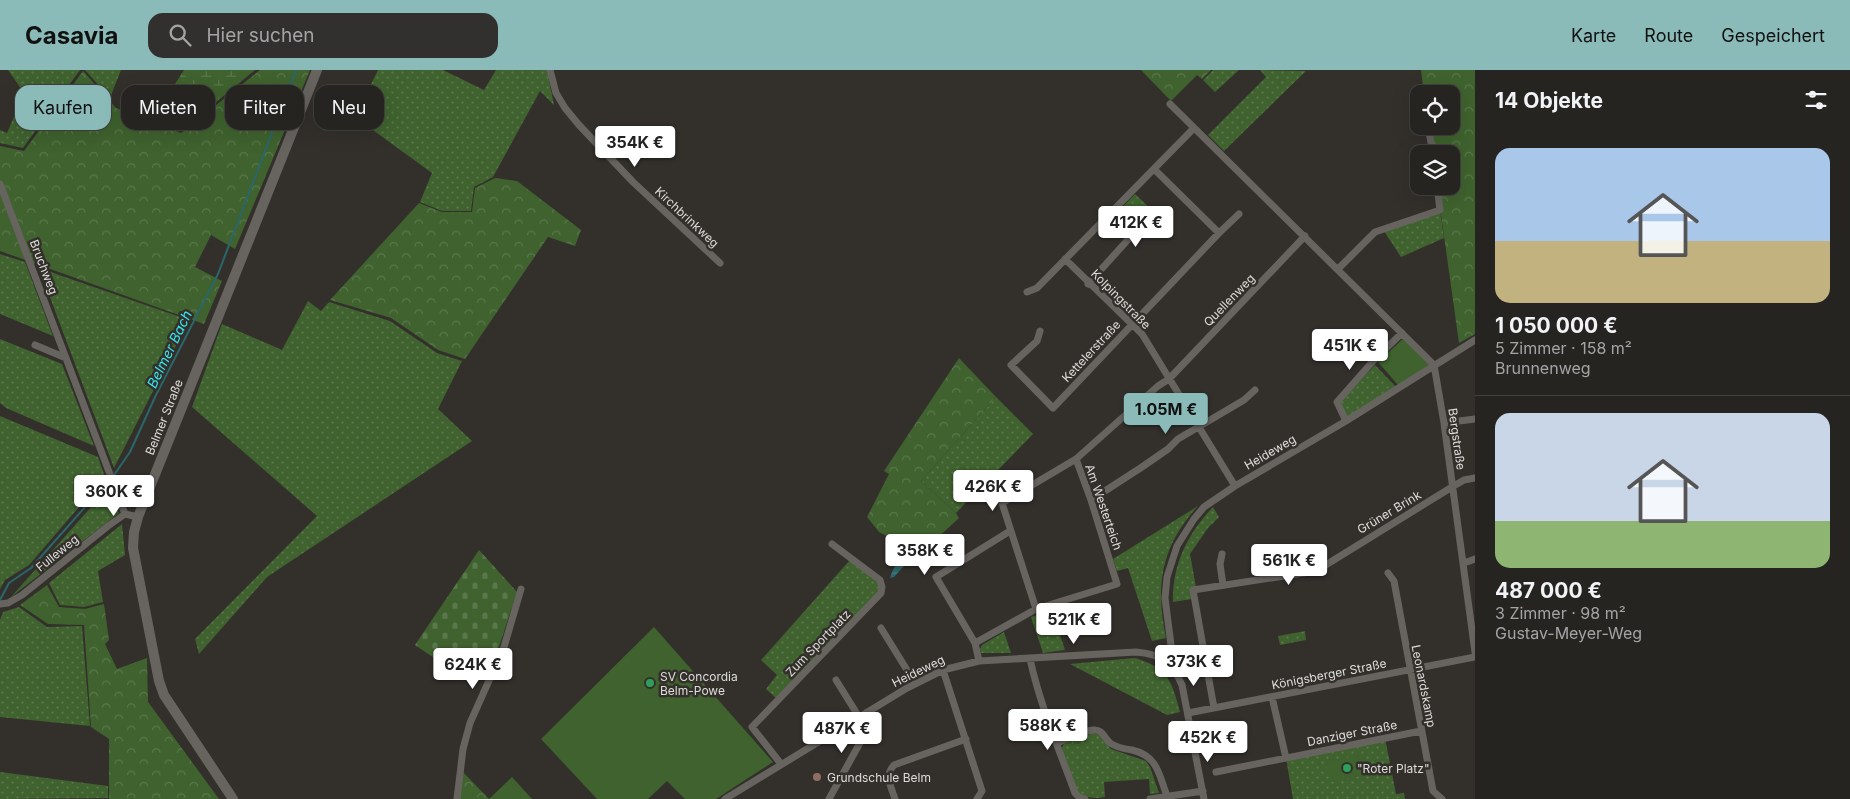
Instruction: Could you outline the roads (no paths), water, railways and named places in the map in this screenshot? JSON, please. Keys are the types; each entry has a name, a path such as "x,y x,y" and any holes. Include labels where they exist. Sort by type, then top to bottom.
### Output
{"street":[{"name":"Belmer Straße","path":"233,799 164,695 157,671 134,548 134,532 138,517 317,70"},
{"name":"Kirchbrinkweg","path":"550,70 556,92 574,120 633,182 720,263"},
{"path":"1170,104 1434,365"},
{"path":"1027,292 1037,288 1194,128"},
{"path":"1154,169 1219,233"},
{"name":"Bruchweg","path":"0,184 125,514"},
{"path":"1338,269 1375,232 1440,210 1438,195"},
{"path":"1088,284 1134,232 1113,210"},
{"name":"Kettelerstraße","path":"1040,331 1037,341 1011,365 1053,408 1219,233 1240,214"},
{"name":"Quellenweg","path":"1076,459 1158,386 1169,379 1305,236"},
{"name":"Kolpingstraße","path":"1065,260 1142,334 1235,486"},
{"path":"1346,420 1337,402 1402,332"},
{"name":"Heideweg","path":"725,799 915,683 943,670 979,661 1136,652 1151,653 1163,659 1171,645 1165,598 1167,577 1177,546 1204,507 1235,486 1473,343"},
{"path":"35,345 66,358"},
{"name":"Bergstraße","path":"1434,365 1444,423 1475,652"},
{"path":"1091,500 1168,449 1178,439 1244,400 1255,390"},
{"path":"1444,423 1475,419"},
{"name":"Am Westerteich","path":"975,643 1036,610 1117,584 1076,459 1002,503 1036,610"},
{"name":"Grüner Brink","path":"1214,708 1193,590 1316,570 1452,486 1464,480 1475,478"},
{"path":"125,514 138,517"},
{"name":"Fulleweg","path":"4,604 22,595 125,514"},
{"path":"979,661 975,643 936,577 1010,531"},
{"name":"Zum Sportplatz","path":"781,764 752,727 881,593 880,580 832,544"},
{"path":"1222,554 1220,564 1223,585"},
{"path":"1464,563 1475,559"},
{"name":"Leonardskamp","path":"1388,574 1394,581 1409,670 1433,791 1442,799"},
{"path":"457,799 463,749 470,723 498,661 521,589"},
{"path":"881,628 915,683"},
{"name":"Königsberger Straße","path":"1188,713 1475,657"},
{"path":"1030,659 1035,682 1075,793 1085,799"},
{"path":"1163,659 1179,677 1182,685 1204,799"},
{"path":"943,670 982,791 977,799"},
{"path":"836,680 858,717"},
{"path":"1272,696 1286,758"},
{"path":"829,799 868,730 867,712"},
{"path":"1057,743 1094,730 1100,731 1110,743 1136,751 1152,760 1166,796"},
{"name":"Danziger Straße","path":"1216,772 1422,731"},
{"path":"895,799 888,778 889,770 894,765 966,739"},
{"path":"1150,799 1203,791"}],"water":[{"path":"912,552 913,556 894,577 890,578 898,562"}],"waterway":[{"name":"Belmer Bach","path":"114,475 130,452 156,395 218,274 296,70"},
{"name":"Belmer Bach","path":"0,600 9,583 31,568 109,480"}],"place":[{"name":"SV Concordia Belm-Powe","path":"650,683"},
{"name":"\"Roter Platz\"","path":"1347,768"},
{"name":"Grundschule Belm","path":"817,777"}]}
